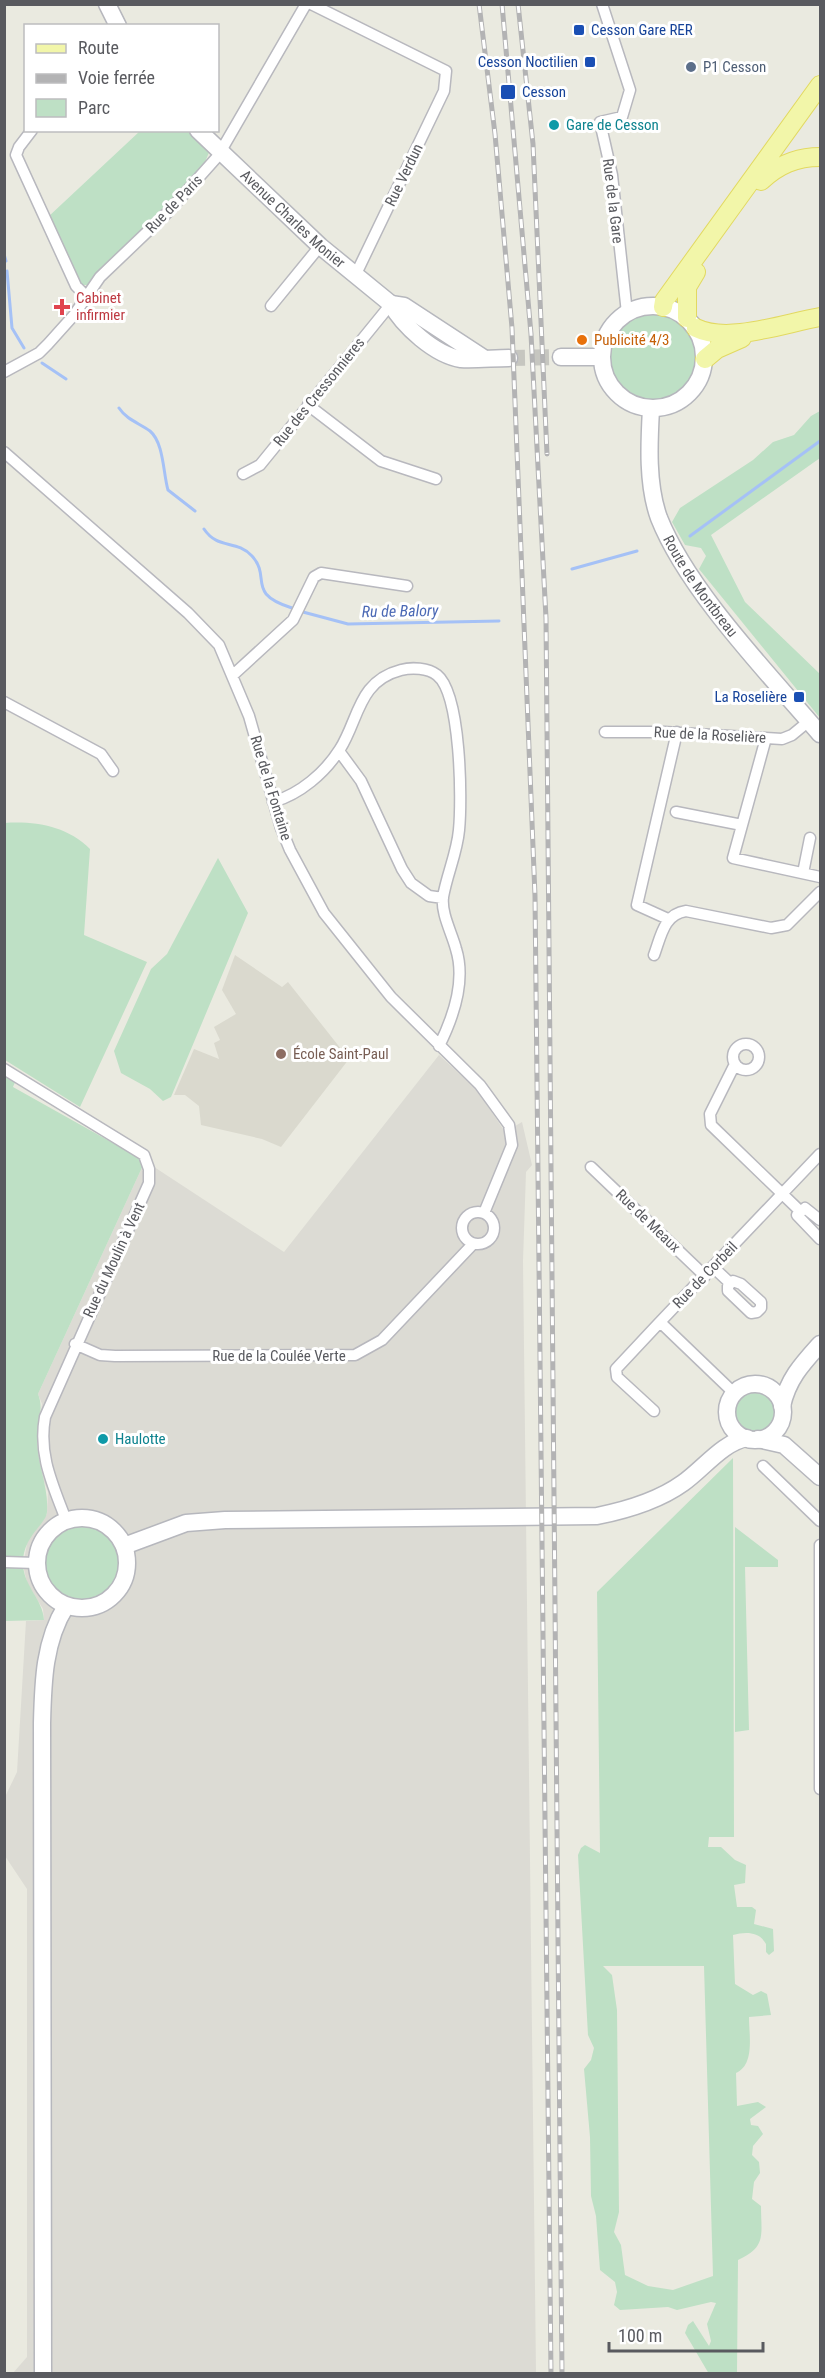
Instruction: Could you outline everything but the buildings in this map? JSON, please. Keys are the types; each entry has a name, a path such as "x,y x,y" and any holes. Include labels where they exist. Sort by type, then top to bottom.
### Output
{"main road":[{"path":"663,307 664,301 820,86"},
{"path":"820,157 790,161 774,168 759,182 703,258 687,287 691,323 716,335 737,333 820,316"},
{"path":"705,359 717,349 740,338 820,322"}],"street":[{"path":"107,4 117,24"},
{"name":"Rue de Paris","path":"4,372 39,353 66,324 100,277 168,212 220,151 306,4"},
{"name":"Rue Verdun","path":"311,4 446,71 444,92 356,276"},
{"name":"Rue de la Gare","path":"602,4 630,90 622,117 600,122 612,175 627,313"},
{"path":"30,132 16,155 76,286 86,296"},
{"name":"Avenue Charles Monier","path":"200,132 320,246 391,304 404,306 482,357 509,358"},
{"path":"271,306 320,246"},
{"name":"Rue des Cressonnieres","path":"243,474 260,465 391,304"},
{"path":"651,306 663,307 691,323 703,343 705,359 702,375 688,395 668,407 651,409 636,406 622,399 611,387 604,373 601,357 608,332 627,313 651,306"},
{"path":"561,357 601,357"},
{"path":"308,405 381,461 436,479"},
{"name":"Route de Montbreau","path":"651,409 651,483 659,517 678,556 715,609 820,734"},
{"name":"Rue de la Fontaine","path":"4,452 212,636 219,645 233,675 262,757 273,802 290,850 324,913 391,997 495,1102 512,1132 512,1145 484,1213"},
{"path":"233,675 293,620 314,577 321,573 407,586"},
{"path":"273,802 288,797 316,777 339,751 365,695 387,675 419,668 437,675 446,690 456,725 460,775 459,831 443,898 458,953 458,988 451,1022 439,1046"},
{"path":"4,702 101,754 113,771"},
{"name":"Rue de la Roselière","path":"605,732 677,732 782,739 792,735 809,721"},
{"path":"668,919 638,905 677,732"},
{"path":"766,738 733,858 820,877"},
{"path":"339,751 361,781 402,869 411,883 429,896 443,898"},
{"path":"676,812 742,825"},
{"path":"803,873 810,838"},
{"path":"654,955 668,919 675,912 686,911 771,928 787,925 820,892"},
{"path":"735,1064 710,1114 711,1125 800,1211"},
{"name":"Rue du Moulin à Vent","path":"4,1069 144,1155 149,1169 149,1183 75,1344 49,1404 43,1426 45,1466 66,1520"},
{"name":"Rue de Corbeil","path":"731,1401 660,1322 820,1154"},
{"name":"Rue de Meaux","path":"591,1167 705,1276"},
{"path":"800,1211 807,1208 820,1220"},
{"path":"800,1211 798,1218 820,1239"},
{"path":"473,1244 463,1234 462,1224 472,1213 484,1213"},
{"name":"Rue de la Coulée Verte","path":"75,1344 100,1355 115,1356 355,1355 382,1340 473,1244 487,1241 493,1233 491,1219 484,1213"},
{"path":"713,1267 730,1283"},
{"path":"654,1411 616,1377 616,1369 660,1322"},
{"path":"124,1546 186,1523 225,1520 597,1515 638,1506 681,1484 732,1442 773,1433 778,1427 786,1389 797,1370 820,1344"},
{"path":"681,1484 722,1440 731,1401 748,1385 763,1385 797,1370"},
{"path":"763,1385 776,1393 783,1409 785,1433 815,1468"},
{"path":"731,1401 730,1423 734,1430 753,1439 784,1445 815,1468"},
{"path":"764,1466 820,1521"},
{"path":"93,1519 106,1525 117,1534 124,1546 127,1561 126,1576 119,1589 109,1600 88,1608 66,1606 44,1589 38,1577 36,1563 44,1538 66,1520 93,1519"},
{"path":"820,1545 820,1789"},
{"path":"4,1562 36,1563"},
{"path":"43,2373 43,1681 56,1625 66,1606"}],"shaded area":[{"name":"École Saint-Paul","path":"235,955 282,987 288,982 349,1059 281,1147 262,1139 201,1125 199,1106 185,1095 174,1095 194,1049 219,1059 214,1043 220,1040 214,1027 236,1014 222,990"},
{"path":"439,1055 477,1090 505,1132 522,1122 532,1165 526,1172 523,1261 536,2373 13,2373 27,2357 27,1889 5,1856 5,1797 17,1772 26,1621 44,1620 43,1609 27,1583 23,1565 28,1539 47,1514 48,1492 39,1469 37,1441 42,1404 38,1394 145,1161 284,1252"}],"green space":[{"path":"139,132 194,132 210,150 203,167 88,285 82,285 48,217"},
{"path":"653,313 670,317 685,326 694,341 698,358 694,375 685,390 670,399 653,403 636,399 621,390 612,375 608,358 612,341 621,326 636,317"},
{"path":"820,411 820,458 711,535 745,602 820,674 820,718 699,569 706,556 701,548 685,545 672,522 680,508 753,460 773,442 794,435 811,416"},
{"path":"5,823 39,824 61,830 90,849 84,935 147,962 80,1107 5,1060"},
{"path":"218,858 248,913 171,1097 163,1101 150,1089 121,1073 114,1051 151,969 167,954"},
{"path":"4,1075 15,1082 13,1087 145,1161 38,1394 41,1410 37,1439 47,1512 26,1546 23,1565 24,1573 43,1613 44,1620 5,1621"},
{"path":"755,1390 771,1397 778,1413 771,1429 755,1436 739,1429 732,1413 739,1397"},
{"path":"733,1458 734,1837 709,1837 708,1847 721,1847 735,1860 746,1865 745,1883 734,1885 737,1907 752,1907 756,1910 754,1924 773,1929 774,1951 769,1955 766,1952 766,1944 756,1935 747,1933 733,1935 735,1984 753,1995 761,1991 767,1994 771,2015 749,2017 750,2049 746,2063 736,2073 737,2106 758,2102 766,2107 750,2119 751,2125 758,2126 763,2134 753,2146 752,2155 759,2162 760,2173 754,2182 752,2199 761,2206 761,2232 758,2245 754,2250 738,2260 737,2373 709,2374 685,2333 688,2325 693,2321 709,2346 711,2341 707,2324 716,2303 711,2302 677,2310 668,2307 620,2310 614,2305 617,2292 615,2282 600,2270 596,2216 591,2196 590,2137 584,2069 591,2060 594,2048 588,2035 578,1855 585,1845 600,1853 597,1592","holes":["603,1966 704,1966 713,2276 673,2290 648,2286 625,2275 621,2245 614,2232 619,2212 617,2010 612,1975"]},
{"path":"81,1523 96,1526 113,1540 120,1562 117,1577 103,1594 81,1601 66,1598 49,1584 42,1562 45,1547 59,1530"},
{"path":"735,1527 778,1560 778,1567 745,1567 749,1730 735,1732"}],"waterway":[{"name":"Ru de Balory","path":"4,254 6,261"},
{"name":"Ru de Balory","path":"7,271 12,328 24,348"},
{"name":"Ru de Balory","path":"42,363 66,379"},
{"name":"Ru de Balory","path":"119,408 126,416 155,436 161,450 168,490 195,511"},
{"name":"Ru de Balory","path":"690,536 820,441"},
{"name":"Ru de Balory","path":"204,529 215,540 240,548 252,556 258,564 264,591 269,597 292,608"},
{"name":"Ru de Balory","path":"572,569 637,551"},
{"name":"Ru de Balory","path":"303,612 348,624 499,621"}],"tunnel":[{"path":"509,358 561,357"}],"railway":[{"path":"479,4 495,134 512,328 535,896 551,2374"},
{"path":"502,4 531,334 546,618 562,2374"},
{"path":"518,4 533,144 547,454"}],"place":[{"name":"Cesson Gare RER","path":"579,30"},
{"name":"Cesson Noctilien","path":"590,62"},
{"name":"P1 Cesson","path":"691,67"},
{"name":"Cesson","path":"508,92"},
{"name":"Gare de Cesson","path":"554,125"},
{"name":"Cabinet infirmier","path":"62,307"},
{"name":"Publicité 4/3","path":"582,340"},
{"name":"La Roselière","path":"799,697"},
{"name":"École Saint-Paul","path":"281,1054"},
{"name":"Haulotte","path":"103,1439"}]}
